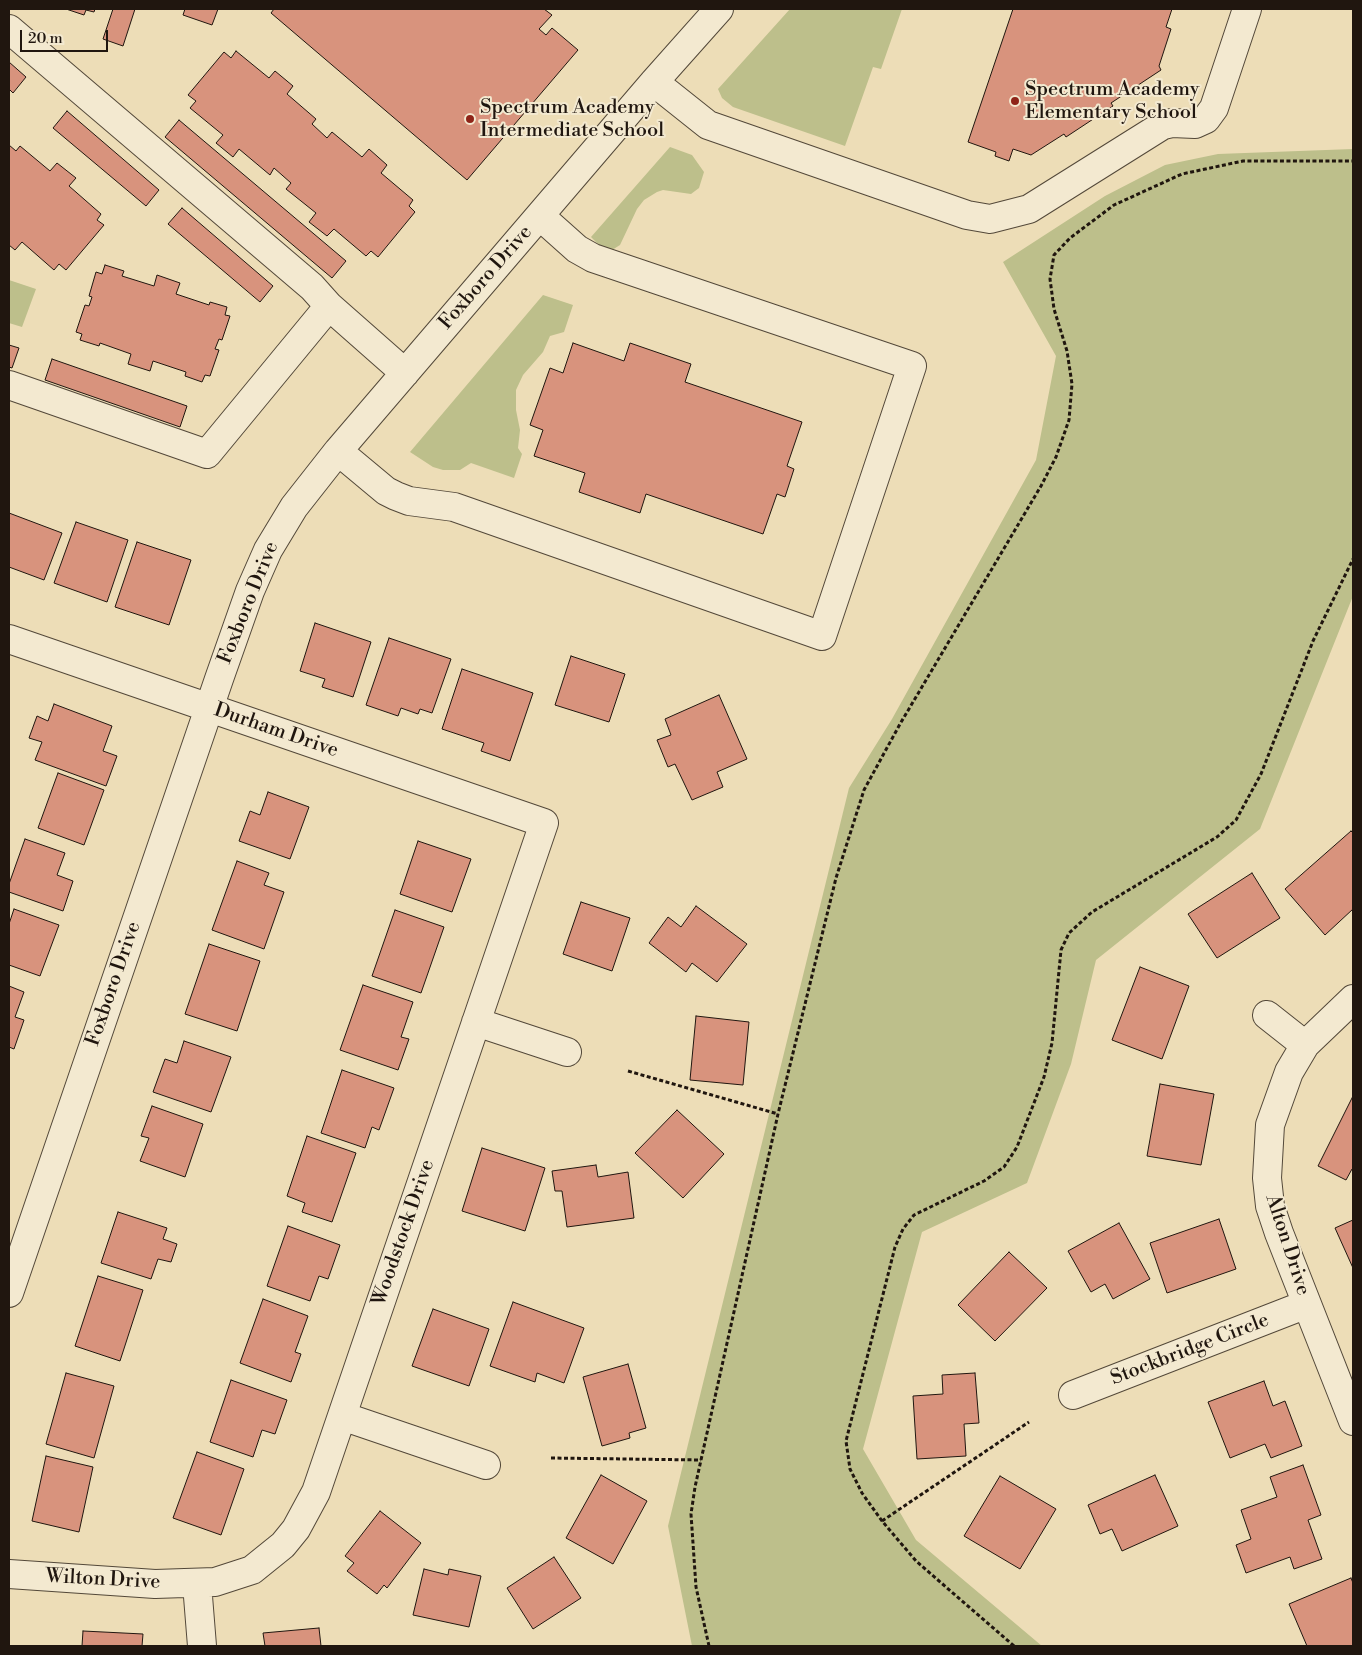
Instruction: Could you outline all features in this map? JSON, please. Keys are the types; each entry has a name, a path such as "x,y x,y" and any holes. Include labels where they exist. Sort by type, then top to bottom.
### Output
{"street":[{"name":"Foxboro Drive","path":"9,1293 250,590 268,550 294,507 338,451 654,82 719,9"},
{"path":"654,82 708,125 967,215 990,219 1029,209 1163,125 1172,123 1195,124 1206,118 1214,108 1247,9"},
{"path":"9,28 312,287 329,306 405,373"},
{"path":"338,451 386,491 409,501 454,506 822,636 912,366 592,258 577,249 540,216"},
{"path":"9,385 207,454 329,306"},
{"name":"Durham Drive","path":"9,639 544,823"},
{"name":"Woodstock Drive","path":"197,1584 225,1580 252,1570 284,1546 303,1518 316,1492 544,823"},
{"name":"Alton Drive","path":"1353,998 1305,1045 1289,1072 1273,1116 1267,1152 1270,1206 1353,1421"},
{"path":"1267,1015 1305,1045"},
{"path":"476,1022 567,1052"},
{"name":"Stockbridge Circle","path":"1073,1395 1307,1304"},
{"path":"342,1416 486,1465"},
{"name":"Wilton Drive","path":"9,1574 155,1584 197,1584"},
{"path":"197,1584 202,1646"}],"path":[{"path":"709,1646 696,1587 691,1514 701,1460 778,1114 836,878 864,790 900,724 1041,486 1056,457 1069,420 1072,384 1067,351 1054,309 1050,279 1054,255 1070,238 1114,205 1182,174 1243,161 1353,161"},
{"path":"1014,1646 916,1561 882,1521 862,1493 850,1469 846,1441 895,1247 903,1229 914,1215 984,1181 1004,1167 1017,1147 1044,1077 1052,1044 1061,950 1069,933 1092,912 1217,837 1236,820 1261,774 1312,641 1353,559"},
{"path":"628,1071 778,1114"},
{"path":"882,1521 1029,1422"},
{"path":"551,1458 701,1460"}],"green space":[{"path":"790,9 902,9 881,69 873,67 845,146 733,107 722,98 718,89"},
{"path":"670,147 692,155 704,172 699,188 691,194 663,190 657,192 644,200 637,209 620,245 612,250 601,247 591,237"},
{"path":"1353,149 1353,596 1260,829 1096,960 1071,1064 1027,1183 922,1232 863,1449 916,1540 1042,1646 692,1646 668,1526 849,788 892,719 1036,460 1056,356 1003,262 1105,196 1165,165 1218,154"},
{"path":"9,280 36,289 22,327 9,323"},
{"path":"543,295 573,305 564,332 550,336 543,352 523,375 516,390 516,410 520,430 518,448 522,454 514,478 471,463 460,470 443,470 433,467 410,452"}],"building":[{"path":"66,9 95,9 94,12 86,10 84,15"},
{"path":"113,9 135,9 123,46 103,39"},
{"path":"185,9 218,9 212,25 183,15"},
{"path":"274,9 544,9 552,15 539,29 546,35 552,28 578,50 467,180 271,13"},
{"path":"1013,9 1172,9 1166,27 1171,29 1159,66 1161,70 1111,103 1113,106 1066,137 1064,134 1031,155 1013,149 1009,161 995,156 996,152 968,142"},
{"path":"236,51 269,78 275,71 293,86 287,94 316,119 312,124 327,138 332,132 362,157 369,149 387,165 381,173 413,200 409,206 415,212 378,257 371,251 366,256 334,229 327,236 309,222 316,213 286,189 291,183 274,168 270,175 239,149 233,157 216,143 223,135 190,108 196,101 188,95 224,52 231,58"},
{"path":"9,62 26,77 13,93 9,89"},
{"path":"67,111 159,190 146,206 53,128"},
{"path":"179,120 346,261 332,278 165,137"},
{"path":"9,145 16,151 20,146 50,171 57,163 76,178 69,186 101,214 97,220 104,225 66,270 59,264 54,270 22,242 15,250 9,245"},
{"path":"182,208 273,286 260,302 168,224"},
{"path":"105,265 124,271 122,276 154,286 157,275 180,283 176,294 209,305 210,302 227,307 225,315 230,316 222,340 219,339 215,349 219,350 210,376 205,375 202,382 185,376 186,372 153,361 150,371 128,364 131,354 100,343 99,346 80,340 82,334 76,332 85,305 89,306 92,297 89,296 96,272 102,274"},
{"path":"573,343 624,361 630,343 691,364 685,382 802,422 787,466 794,469 785,497 777,494 763,534 646,494 640,513 579,492 585,473 534,456 543,430 530,425 550,368 563,373"},
{"path":"9,345 19,348 12,368 9,367"},
{"path":"52,359 187,406 180,427 45,380"},
{"path":"9,513 62,533 44,580 9,567"},
{"path":"76,522 128,540 107,602 54,583"},
{"path":"137,542 191,560 169,625 115,607"},
{"path":"315,623 371,642 353,697 322,687 325,679 300,671"},
{"path":"389,638 451,659 432,713 420,709 418,714 401,708 398,716 366,705"},
{"path":"571,656 625,674 609,722 555,705"},
{"path":"462,669 533,693 510,761 481,751 484,743 442,729"},
{"path":"719,695 747,759 717,772 723,787 692,800 675,764 668,767 657,740 671,735 665,719"},
{"path":"54,704 112,726 103,751 117,756 106,786 35,760 42,742 29,738 37,716 48,721"},
{"path":"58,773 104,790 84,845 38,828"},
{"path":"268,792 309,807 290,859 239,841 250,811 260,815"},
{"path":"1351,831 1353,833 1353,909 1325,935 1285,889"},
{"path":"25,839 65,853 57,875 73,881 63,911 9,892 9,884"},
{"path":"418,841 471,859 452,912 400,894"},
{"path":"237,861 269,873 264,885 284,892 264,949 212,930"},
{"path":"1252,873 1280,918 1217,958 1188,914"},
{"path":"581,902 630,918 612,971 563,954"},
{"path":"696,906 747,944 717,982 692,963 686,972 649,943 668,917 681,927"},
{"path":"14,909 59,925 40,976 9,965 9,924"},
{"path":"395,910 444,927 421,993 372,976"},
{"path":"209,944 260,961 237,1031 185,1014"},
{"path":"1140,967 1189,986 1162,1059 1112,1040"},
{"path":"363,985 413,1002 401,1037 409,1039 398,1070 340,1050"},
{"path":"9,986 24,992 15,1017 24,1020 14,1049 9,1047"},
{"path":"696,1016 749,1022 743,1085 690,1080"},
{"path":"184,1041 231,1057 211,1112 153,1092 165,1059 177,1063"},
{"path":"342,1070 394,1088 379,1130 372,1127 365,1148 321,1133"},
{"path":"1160,1084 1214,1094 1201,1165 1147,1156"},
{"path":"1353,1096 1353,1170 1346,1180 1318,1166"},
{"path":"152,1106 203,1124 185,1177 140,1161 149,1138 141,1136"},
{"path":"677,1110 724,1154 683,1198 635,1153"},
{"path":"307,1136 356,1153 332,1222 302,1212 305,1203 287,1196"},
{"path":"482,1148 545,1168 525,1231 462,1211"},
{"path":"596,1165 598,1177 628,1172 634,1218 567,1227 562,1191 555,1191 552,1171"},
{"path":"118,1212 167,1228 163,1239 177,1244 171,1262 158,1259 151,1279 101,1263"},
{"path":"1219,1219 1236,1269 1167,1293 1150,1243"},
{"path":"1353,1220 1353,1268 1335,1228"},
{"path":"1119,1223 1150,1279 1113,1299 1105,1284 1091,1292 1068,1251"},
{"path":"288,1226 340,1245 328,1279 319,1276 310,1301 267,1286"},
{"path":"1009,1252 1047,1288 995,1341 958,1305"},
{"path":"98,1276 143,1290 120,1361 75,1346"},
{"path":"263,1299 308,1316 295,1352 301,1354 291,1382 240,1363"},
{"path":"513,1302 584,1328 564,1383 537,1373 535,1382 490,1366"},
{"path":"433,1309 489,1329 469,1386 412,1366"},
{"path":"628,1364 646,1428 629,1433 630,1438 602,1446 583,1377"},
{"path":"66,1373 114,1386 94,1458 46,1444"},
{"path":"975,1373 979,1423 964,1424 966,1456 917,1459 913,1396 943,1394 942,1375"},
{"path":"231,1380 287,1400 275,1434 262,1430 253,1457 210,1442"},
{"path":"1264,1381 1273,1406 1285,1401 1302,1446 1271,1458 1265,1444 1230,1458 1208,1402"},
{"path":"197,1452 244,1469 221,1535 173,1518"},
{"path":"46,1456 93,1467 79,1532 32,1521"},
{"path":"1303,1465 1321,1515 1308,1520 1322,1559 1294,1569 1290,1557 1246,1573 1236,1545 1251,1539 1241,1510 1277,1497 1270,1477"},
{"path":"601,1475 647,1501 613,1564 566,1538"},
{"path":"1155,1475 1178,1526 1122,1551 1112,1529 1100,1534 1088,1505"},
{"path":"1000,1476 1056,1509 1020,1569 964,1536"},
{"path":"380,1511 421,1543 387,1588 384,1585 377,1594 347,1571 354,1563 345,1556"},
{"path":"554,1557 581,1598 533,1629 507,1588"},
{"path":"424,1569 448,1575 449,1569 481,1576 469,1627 413,1615"},
{"path":"1351,1578 1353,1583 1353,1646 1307,1646 1289,1604"},
{"path":"319,1628 321,1646 265,1646 263,1633"},
{"path":"83,1631 143,1634 142,1646 82,1646"}],"place":[{"name":"Spectrum Academy Elementary School","path":"1015,101"},
{"name":"Spectrum Academy Intermediate School","path":"470,119"}]}
